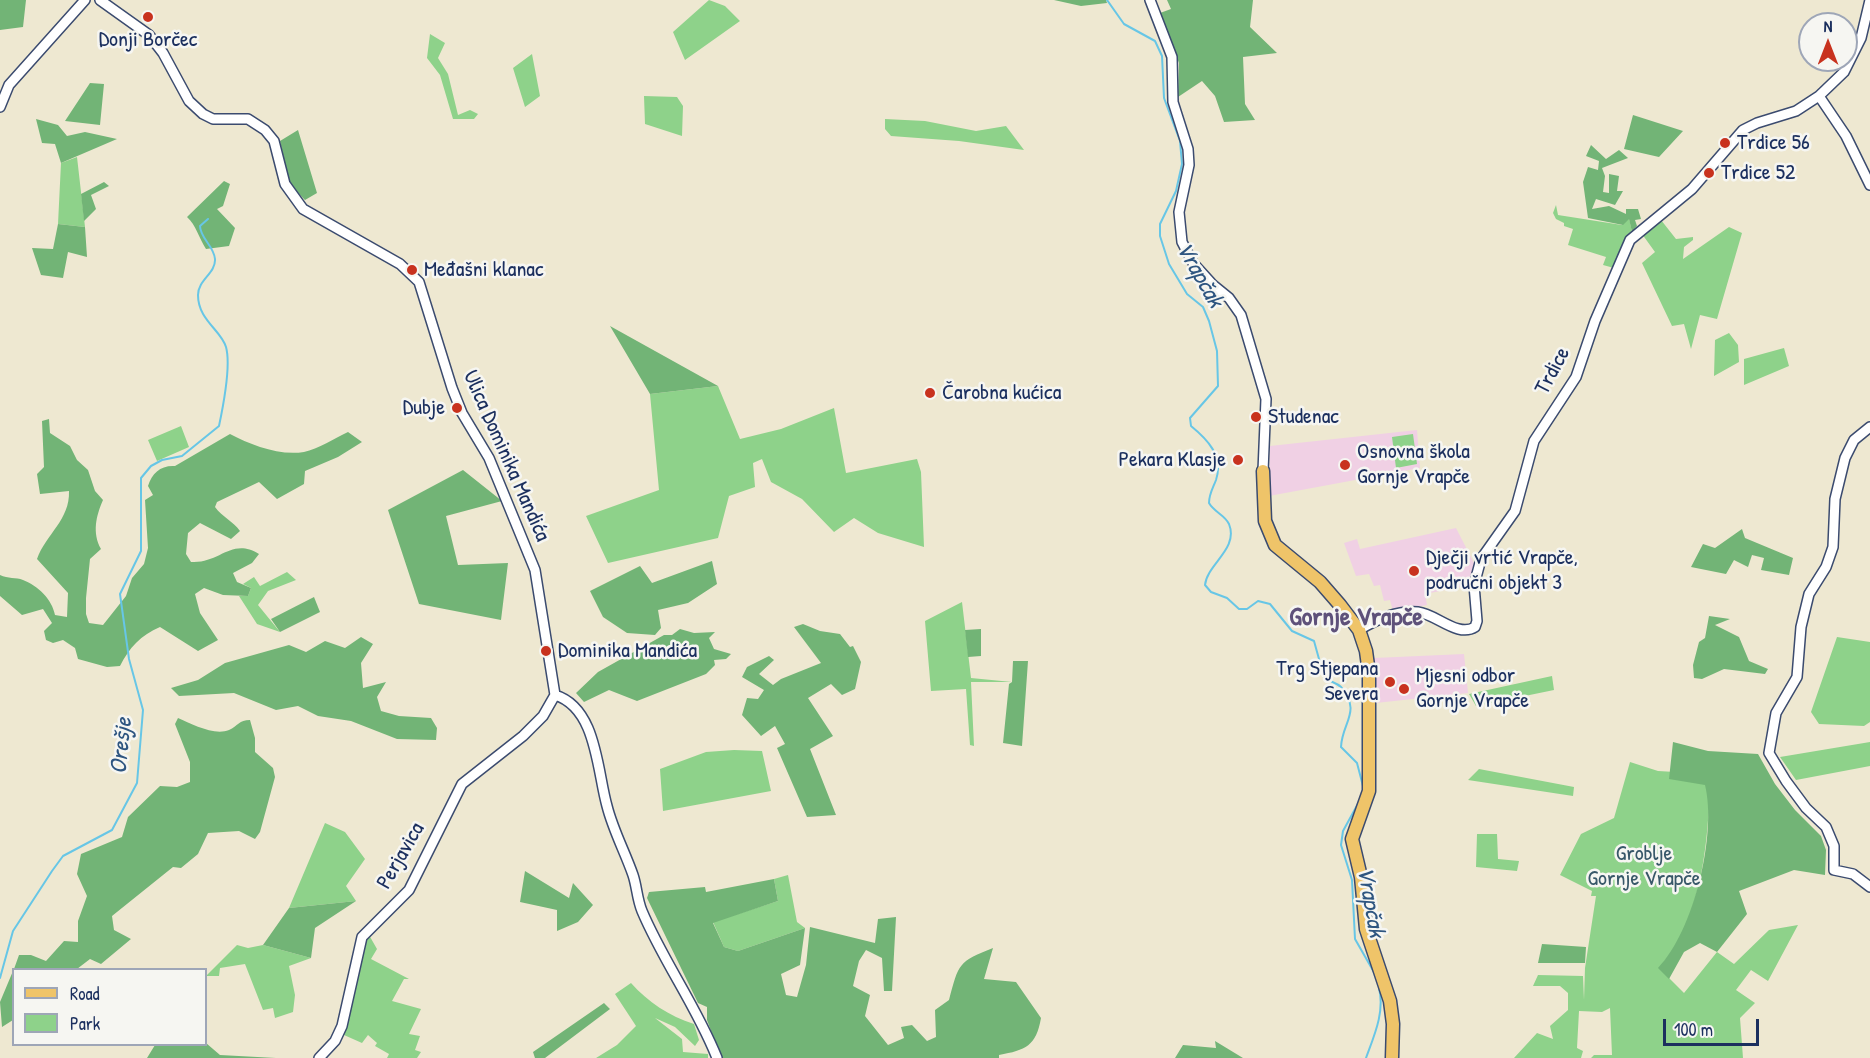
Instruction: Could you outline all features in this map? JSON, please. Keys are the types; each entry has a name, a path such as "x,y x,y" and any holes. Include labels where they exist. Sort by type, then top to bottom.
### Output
{"main road":[{"path":"1263,471 1265,521 1275,545 1320,582 1359,630 1368,663 1369,791 1352,839 1361,877 1366,929 1390,1001 1393,1024 1392,1058"}],"street":[{"path":"0,107 9,85 85,0"},
{"name":"Ulica Dominika Mandića","path":"100,0 149,34 163,52 182,91 196,109 213,119 248,119 265,130 274,141 285,184 303,209 400,264 419,282 462,413 489,458 535,570 555,695"},
{"path":"1150,0 1172,57 1173,102 1188,149 1189,165 1179,212 1182,242 1192,262 1213,285 1229,298 1241,315 1266,399 1263,471"},
{"path":"1870,0 1861,38 1849,64 1844,72 1819,96 1842,128 1854,156 1870,181"},
{"name":"Trdice","path":"1359,630 1377,620 1409,612 1426,614 1461,630 1475,627 1474,585 1480,559 1515,511 1534,441 1576,377 1595,321 1630,240 1692,189 1743,130 1757,123 1788,115 1819,96"},
{"path":"1870,427 1854,440 1845,458 1835,498 1833,547 1826,567 1809,594 1801,627 1797,677 1776,713 1769,753 1806,808 1826,827 1834,846 1834,870 1853,874 1870,887"},
{"path":"555,695 562,697 574,708 587,727 596,755 607,807 633,876 641,909 717,1058"},
{"name":"Perjavica","path":"319,1058 335,1041 342,1026 362,937 409,890 462,784 523,736 543,716 555,695"}],"shaded area":[{"name":"Osnovna škola Gornje Vrapče","path":"1417,430 1420,468 1269,496 1270,446"},
{"name":"Dječji vrtić Vrapče, područni objekt 3","path":"1456,528 1475,565 1471,585 1425,594 1427,605 1393,611 1390,600 1384,601 1380,585 1374,586 1369,574 1356,576 1344,543 1357,539 1360,549"},
{"path":"1464,654 1468,693 1376,703 1374,658"}],"green space":[{"path":"0,0 26,0 23,27 0,30"},
{"path":"709,0 725,6 740,21 685,60 673,32"},
{"path":"1054,0 1106,0 1107,3 1081,6"},
{"path":"1167,0 1253,0 1250,27 1277,53 1243,57 1245,104 1255,120 1224,122 1215,96 1202,81 1178,97 1179,63 1160,13 1171,9"},
{"path":"430,34 445,43 438,58 448,74 458,115 470,110 478,114 474,119 453,119 440,75 427,58"},
{"path":"532,54 540,96 525,107 513,68"},
{"path":"90,83 104,84 100,125 65,121"},
{"path":"644,96 677,97 683,106 682,136 645,124"},
{"path":"1633,115 1683,131 1659,157 1624,149"},
{"path":"36,119 58,125 67,136 85,132 117,139 61,163 55,144 42,143"},
{"path":"885,119 925,121 976,131 1006,126 1024,150 959,141 891,136 885,129"},
{"path":"298,130 317,193 305,200 290,185 280,141"},
{"path":"1591,145 1606,159 1619,150 1628,158 1602,168 1605,176 1603,192 1609,193 1609,174 1619,176 1617,191 1623,191 1615,205 1596,199 1592,209 1609,206 1626,214 1626,209 1638,209 1641,219 1635,220 1637,226 1632,232 1629,219 1623,225 1588,218 1583,182 1588,167 1598,170 1599,161 1586,156"},
{"path":"77,157 85,227 58,224 61,163"},
{"path":"224,181 230,184 223,206 217,209 235,228 229,246 206,249 187,217"},
{"path":"104,182 109,186 91,195 96,209 84,221 81,194"},
{"path":"1556,205 1558,215 1622,225 1629,218 1632,232 1614,268 1603,265 1606,257 1568,245 1573,229 1564,226 1564,223 1556,219 1553,213"},
{"path":"1661,220 1676,239 1693,237 1693,240 1684,247 1683,259 1729,227 1742,233 1717,319 1700,315 1691,349 1684,324 1672,326 1642,263 1655,252 1642,234"},
{"path":"58,224 85,227 87,257 68,252 63,278 41,275 32,248 53,249"},
{"path":"610,326 718,386 650,394"},
{"path":"1729,333 1738,345 1739,362 1714,376 1715,340"},
{"path":"1784,348 1789,366 1744,385 1744,359"},
{"path":"718,386 740,439 781,429 834,408 846,473 917,459 921,472 924,547 878,533 854,518 834,532 802,499 771,482 762,459 753,463 755,487 729,496 718,538 608,563 586,516 659,490 650,394"},
{"path":"49,419 50,433 70,446 77,460 88,470 95,491 103,500 96,524 101,549 90,559 86,614 89,623 103,625 126,596 132,578 144,564 148,548 145,500 153,495 148,486 158,471 165,467 175,466 230,434 256,446 295,453 309,451 348,432 362,442 338,457 305,471 304,484 277,499 259,482 217,502 215,507 240,531 231,539 200,523 188,533 186,554 191,562 201,562 241,548 259,554 252,563 233,573 237,582 251,588 248,596 223,595 204,588 195,594 200,613 218,640 198,651 160,627 136,643 120,666 107,667 78,659 75,648 63,640 53,643 46,640 44,631 52,623 43,609 22,615 0,596 0,575 20,579 43,594 51,604 55,615 67,617 68,593 37,559 62,519 69,491 40,494 37,474 44,467 42,421"},
{"path":"181,426 189,447 157,461 148,440"},
{"path":"1413,434 1417,464 1396,468 1392,437"},
{"path":"463,470 502,501 446,516 458,565 508,563 501,620 419,604 388,510"},
{"path":"1742,529 1745,538 1793,558 1789,575 1761,570 1764,558 1752,555 1748,567 1734,560 1726,574 1691,567 1703,544 1715,548"},
{"path":"712,561 717,584 688,603 658,610 661,628 655,635 627,633 603,617 590,591 640,566 652,583"},
{"path":"287,572 296,580 268,591 258,605 280,632 257,624 239,596 248,596 251,588 243,584 254,577 260,586"},
{"path":"314,597 320,612 280,632 271,619"},
{"path":"962,602 971,678 1012,682 971,682 974,746 970,745 966,689 931,691 925,621"},
{"path":"1709,616 1730,619 1715,625 1739,637 1749,661 1768,669 1765,674 1724,669 1702,679 1694,678 1693,665 1699,642 1705,638"},
{"path":"803,624 820,631 840,634 850,647 853,646 861,662 855,689 842,695 831,684 808,698 833,736 810,749 836,815 807,817 777,748 785,744 775,726 761,736 742,715 747,698 758,699 764,690 742,677 747,667 769,656 774,660 759,674 773,685 781,679 821,663 794,627"},
{"path":"680,629 694,633 715,632 709,638 714,649 731,654 726,659 714,660 715,665 706,674 637,701 609,690 584,702 576,693 598,672 664,635 672,635"},
{"path":"981,629 981,656 968,657 965,630"},
{"path":"361,637 373,644 361,663 363,688 386,682 377,697 381,711 399,716 431,718 437,728 436,740 397,739 351,721 318,716 298,706 276,710 234,693 179,696 171,688 198,680 225,663 289,645 306,652 325,641 345,648"},
{"path":"1837,637 1870,642 1870,722 1864,726 1819,724 1811,712"},
{"path":"1013,661 1028,661 1022,746 1003,743"},
{"path":"1552,676 1554,690 1476,706 1469,694"},
{"path":"178,718 217,732 229,730 241,722 250,720 255,738 255,752 273,768 275,777 260,832 255,839 239,831 208,833 198,854 181,868 173,867 112,916 114,930 131,939 101,964 90,959 78,968 14,968 19,955 31,955 46,961 64,941 78,942 78,921 87,896 77,874 81,854 122,837 128,817 160,786 177,787 190,782 190,762 175,724"},
{"path":"1673,742 1708,751 1758,754 1775,784 1795,810 1821,836 1826,850 1825,875 1794,870 1739,891 1747,914 1717,952 1700,943 1684,952 1669,979 1658,968 1671,952 1692,907 1700,881 1708,829 1705,785 1669,779"},
{"path":"1870,742 1870,766 1796,780 1780,757"},
{"path":"762,751 771,791 663,811 660,769 706,752"},
{"name":"Groblje Gornje Vrapče","path":"1630,762 1658,771 1710,774 1708,824 1701,876 1685,926 1674,948 1659,968 1684,993 1717,952 1734,964 1769,930 1798,925 1768,981 1751,970 1736,990 1755,1003 1740,1018 1743,1058 1591,1058 1594,1055 1612,1055 1610,1008 1602,1012 1579,1011 1577,1048 1583,1051 1581,1058 1514,1058 1537,1033 1553,1039 1550,1026 1568,1010 1568,993 1560,986 1533,986 1538,975 1583,976 1584,1000 1585,968 1596,896 1591,896 1592,891 1560,875 1581,834 1614,818"},
{"path":"1479,769 1574,787 1573,796 1468,780"},
{"path":"325,823 345,832 365,859 346,886 356,901 289,908"},
{"path":"1477,834 1497,834 1498,859 1519,861 1517,871 1476,867"},
{"path":"525,871 569,898 573,883 593,905 578,922 557,931 557,910 520,902"},
{"path":"788,875 797,922 805,928 738,951 724,947 713,922 778,901 774,879"},
{"path":"774,879 778,901 713,923 724,947 738,951 805,928 800,965 781,974 786,995 797,997 806,965 810,927 875,943 878,919 896,917 892,991 884,991 882,958 866,950 859,961 853,986 870,995 865,1016 888,1045 904,1038 901,1027 912,1025 927,1041 936,1037 935,1010 949,1000 958,971 966,961 993,948 984,979 1016,982 1041,1018 1033,1041 1016,1051 999,1055 999,1058 721,1058 707,1020 707,1007 698,1003 647,898 649,892 705,887 706,892"},
{"path":"356,901 315,928 311,958 263,945 289,908"},
{"path":"369,935 377,949 371,959 409,979 404,979 392,1001 421,1009 409,1034 420,1036 415,1050 421,1052 417,1058 387,1058 389,1054 375,1046 377,1043 368,1035 362,1043 344,1035 359,950"},
{"path":"1542,944 1586,947 1585,963 1538,963"},
{"path":"237,945 248,948 263,945 311,958 289,966 295,995 293,1012 275,1018 273,1008 263,1010 245,964 220,968 219,976 207,975"},
{"path":"12,973 12,1021 2,1027 0,1002"},
{"path":"631,983 660,1008 694,1024 699,1040 695,1046 675,1027 655,1018 682,1039 683,1052 708,1054 708,1058 596,1058 617,1045 636,1026 615,994"},
{"path":"604,1003 610,1009 545,1058 535,1058 533,1052"},
{"path":"1215,1041 1243,1058 1175,1058 1183,1045 1216,1048"},
{"path":"207,1044 220,1055 276,1058 147,1058 154,1046 207,1046"}],"waterway":[{"name":"Vrapčak","path":"1107,0 1124,24 1155,41 1162,56 1164,98 1180,141 1182,164 1176,191 1160,224 1160,236 1169,264 1187,294 1203,307 1217,351 1218,386 1190,418 1191,426 1208,442 1216,456 1218,471 1209,503 1227,521 1231,533 1230,541 1207,577 1205,585 1211,592 1227,598 1239,609 1247,609 1258,601 1270,604 1292,631 1314,641 1324,677 1341,687 1350,703 1349,717 1341,747 1357,763 1363,786"},
{"name":"Orešje","path":"0,978 13,931 52,871 63,856 112,830 137,783 143,710 129,659 120,594 141,551 141,478 151,466 162,460 182,456 219,426 228,364 226,347 202,311 198,295 201,285 215,264 214,254 200,226 208,219"},
{"name":"Vrapčak","path":"1360,800 1343,831 1341,845 1352,880 1355,939 1375,974"},
{"name":"Vrapčak","path":"1366,1058 1380,1015 1379,988"}],"place":[{"name":"Donji Borčec","path":"148,17"},
{"name":"Trdice 56","path":"1725,143"},
{"name":"Trdice 52","path":"1709,173"},
{"name":"Međašni klanac","path":"412,270"},
{"name":"Čarobna kućica","path":"930,393"},
{"name":"Dubje","path":"457,408"},
{"name":"Studenac","path":"1256,417"},
{"name":"Pekara Klasje","path":"1238,460"},
{"name":"Osnovna škola Gornje Vrapče","path":"1345,465"},
{"name":"Dječji vrtić Vrapče, područni objekt 3","path":"1414,571"},
{"name":"Dominika Mandića","path":"546,651"},
{"name":"Trg Stjepana Severa","path":"1390,682"},
{"name":"Mjesni odbor Gornje Vrapče","path":"1404,689"}],"district":[{"name":"Gornje Vrapče","path":"1356,618"}]}
